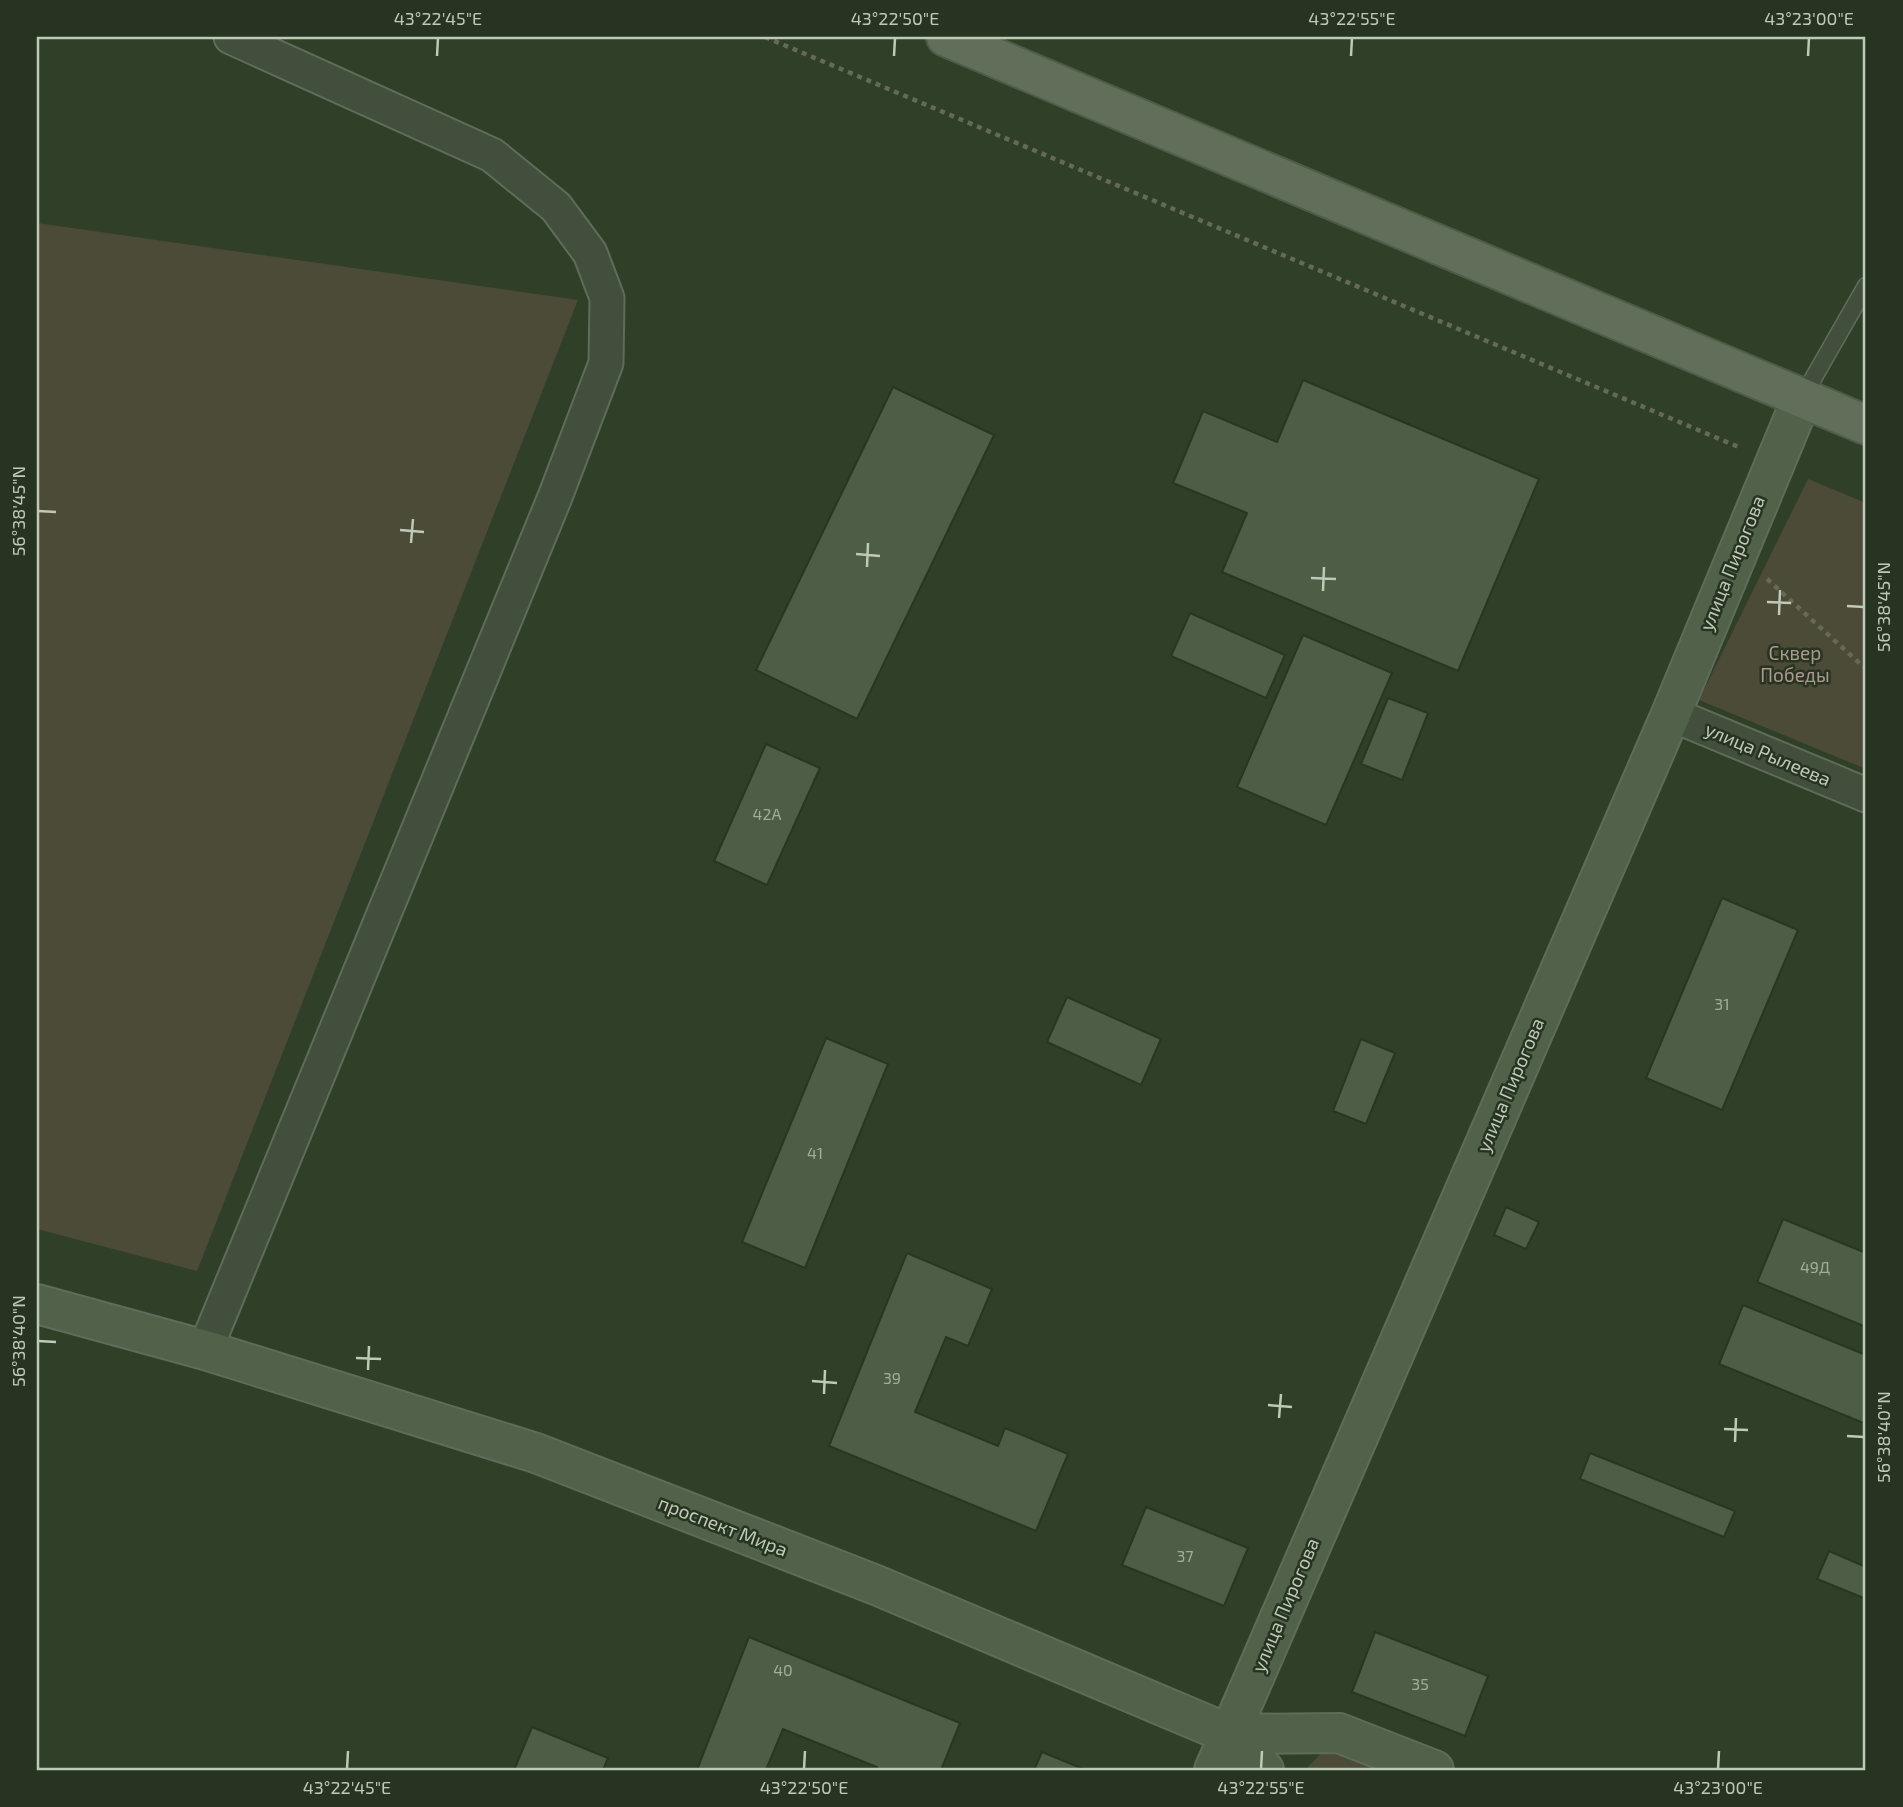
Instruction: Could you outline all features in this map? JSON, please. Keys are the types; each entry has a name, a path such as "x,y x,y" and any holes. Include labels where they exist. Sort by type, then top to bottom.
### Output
{"main road":[{"path":"946,37 1866,425"}],"street":[{"path":"205,1350 555,498 606,363 607,298 590,253 556,207 492,155 231,37"},
{"name":"улица Пирогова","path":"1214,1770 1671,714 1802,398"},
{"name":"улица Рылеева","path":"1671,714 1866,795"},
{"name":"проспект Мира","path":"37,1304 205,1350 536,1453 876,1585 1229,1734 1264,1770"},
{"name":"проспект Мира","path":"1229,1734 1339,1733 1434,1770"}],"lane":[{"path":"1802,398 1866,286"}],"path":[{"path":"765,37 1774,462"},
{"path":"1761,574 1866,669"}],"green space":[{"path":"37,223 578,300 197,1271 37,1229"},
{"name":"Сквер Победы","path":"1808,479 1866,503 1866,769 1699,700"},
{"path":"1331,1743 1399,1770 1305,1770"}],"building":[{"path":"1303,380 1539,479 1458,671 1222,572 1247,513 1173,483 1203,411 1277,442"},
{"path":"893,387 994,435 857,719 756,670"},
{"path":"1190,613 1285,655 1266,698 1171,656"},
{"path":"1303,635 1392,673 1326,825 1237,787"},
{"path":"1388,698 1428,713 1402,780 1361,764"},
{"path":"766,744 820,768 767,885 714,861"},
{"path":"1722,898 1798,930 1722,1110 1646,1078"},
{"path":"1067,997 1161,1039 1141,1085 1047,1042"},
{"path":"826,1038 888,1064 805,1268 742,1242"},
{"path":"1361,1039 1395,1053 1366,1124 1333,1111"},
{"path":"1506,1207 1539,1222 1526,1249 1494,1235"},
{"path":"1783,1219 1866,1253 1866,1327 1757,1282"},
{"path":"907,1253 992,1289 968,1346 946,1337 915,1412 998,1446 1005,1428 1068,1454 1036,1531 829,1446"},
{"path":"1743,1305 1866,1355 1866,1424 1719,1364"},
{"path":"1590,1453 1735,1511 1724,1537 1580,1479"},
{"path":"1146,1507 1248,1548 1224,1606 1122,1565"},
{"path":"1829,1551 1866,1567 1866,1599 1817,1579"},
{"path":"1375,1632 1488,1676 1465,1736 1352,1692"},
{"path":"749,1637 960,1723 941,1770 876,1770 877,1767 783,1729 766,1770 697,1770"},
{"path":"532,1727 608,1758 603,1770 514,1770"},
{"path":"1042,1752 1086,1770 1034,1770"}]}
